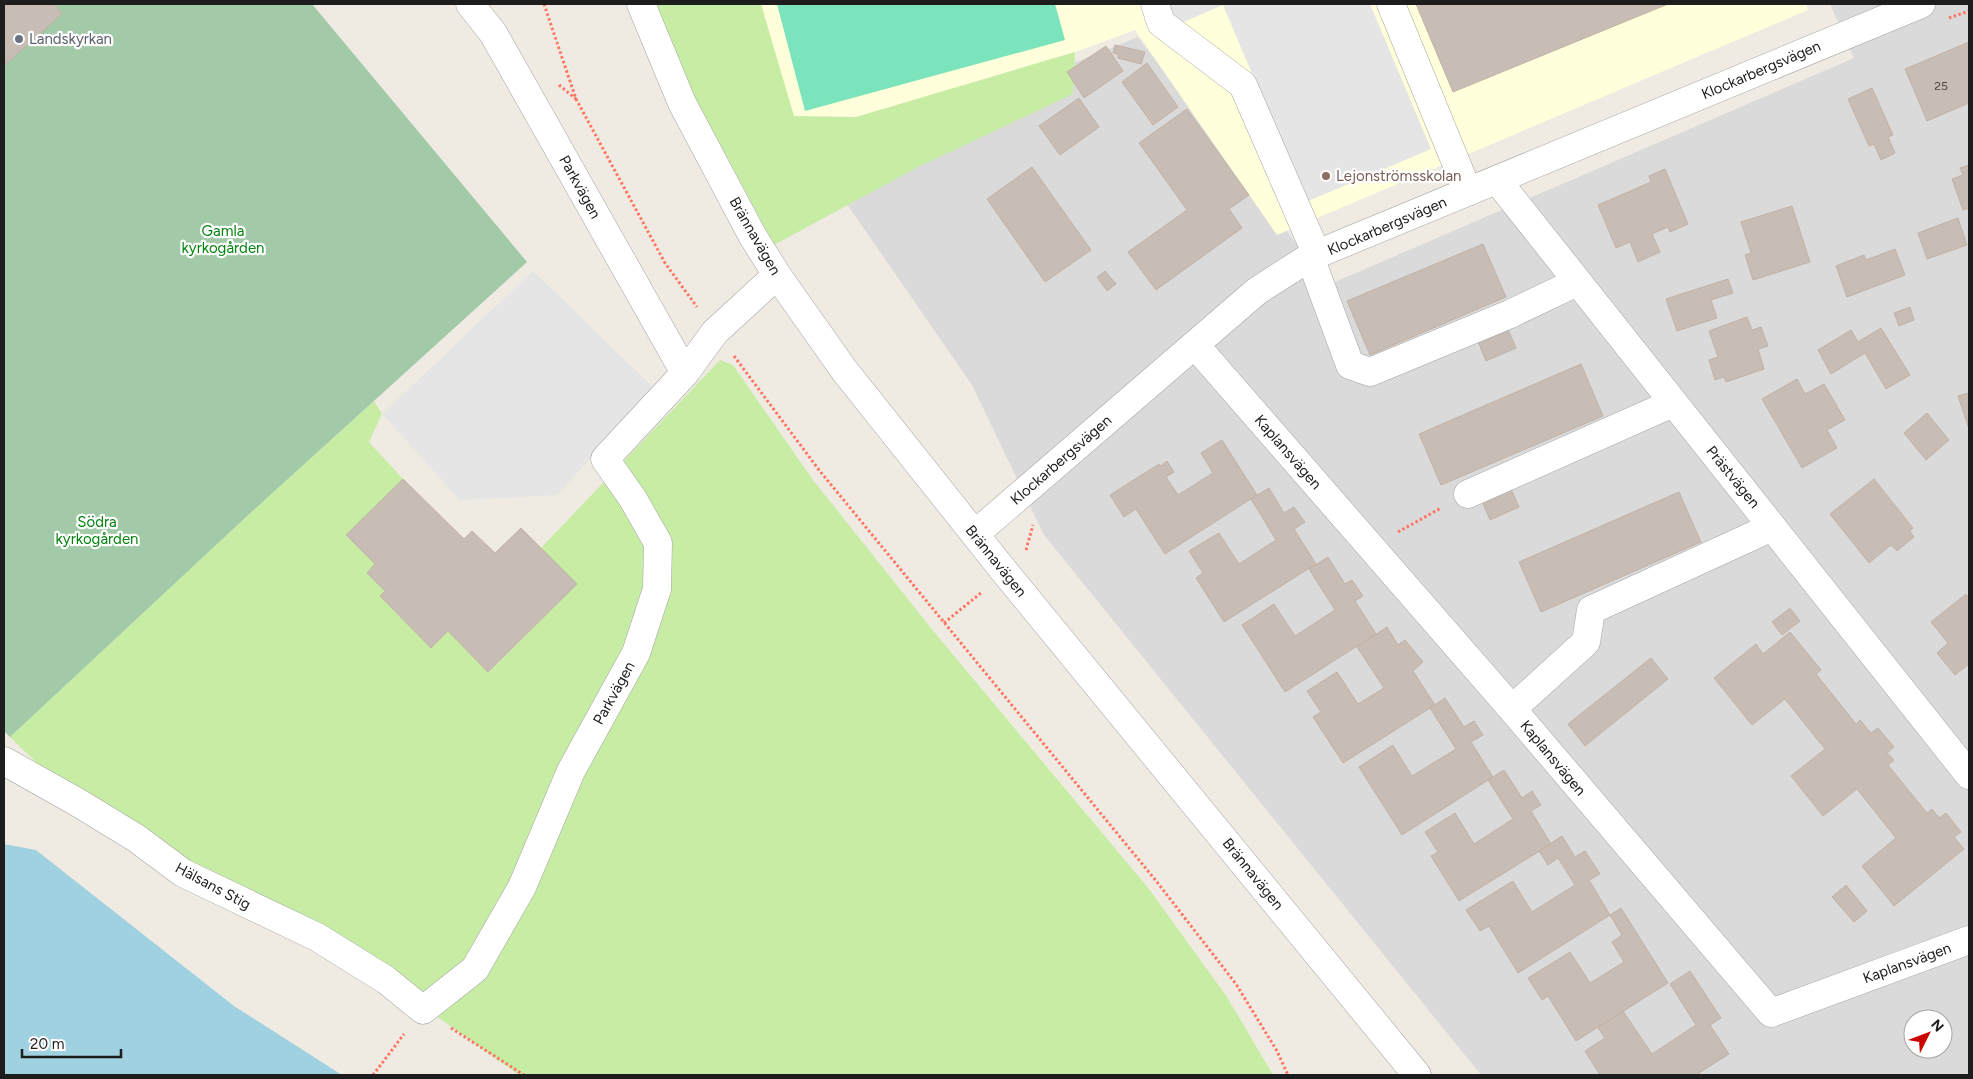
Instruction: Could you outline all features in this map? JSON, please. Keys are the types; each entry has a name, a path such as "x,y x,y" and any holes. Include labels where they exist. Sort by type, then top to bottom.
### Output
{"street":[{"name":"Parkvägen","path":"470,4 493,33 685,373"},
{"name":"Brännavägen","path":"641,4 682,103 752,235 777,275 844,370 1004,571 1417,1075"},
{"path":"1154,4 1161,22 1243,85 1313,256 1350,365 1370,372 1510,314 1577,282"},
{"path":"1392,4 1468,192"},
{"name":"Klockarbergsvägen","path":"975,534 1257,291 1313,256 1921,4"},
{"name":"Prästvägen","path":"1497,180 1969,775"},
{"name":"Parkvägen","path":"423,1010 476,969 522,887 571,771 636,653 656,588 658,544 633,499 605,459 685,373 715,332 777,275"},
{"name":"Kaplansvägen","path":"1195,345 1512,709 1771,1013 1969,940"},
{"path":"1468,494 1674,403"},
{"path":"1512,709 1586,642 1591,610 1772,527"},
{"name":"Hälsans Stig","path":"4,761 136,838 183,872 317,937 386,980 423,1010"}],"path":[{"path":"544,4 576,99 665,263 819,470 1108,820 1230,976 1278,1051 1288,1075"},
{"path":"1945,19 1969,10"},
{"path":"1370,546 1468,494"},
{"path":"944,623 1027,549 1034,522"},
{"path":"373,1075 423,1010 524,1075"}],"shaded area":[{"name":"Lejonströmsskolan","path":"761,4 1806,4 1808,10 1277,235 1135,30 1075,52 856,117 793,116"},
{"path":"1164,4 1370,4 1431,149 1306,202 1223,5 1174,26"},
{"path":"1830,4 1969,4 1969,1075 1481,1075 1044,535 972,385 820,165 1138,37 1328,285 1854,58"},
{"path":"533,271 655,389 557,495 460,500 382,414"}],"green space":[{"name":"Gamla kyrkogården","path":"4,4 312,4 527,262 245,518 10,737 4,731"},
{"path":"650,4 761,4 794,116 856,117 1075,52 1073,94 918,167 774,245 659,30"},
{"path":"777,4 1055,4 1065,40 805,111"},
{"path":"720,360 733,365 813,480 935,633 1149,889 1227,997 1273,1075 519,1075 386,980 77,802 10,737 245,518 374,401 382,414 369,442 403,479 346,536 375,564 385,591 380,596 431,648 448,631 489,672 577,584 541,548"}],"water":[{"path":"4,844 36,850 234,1006 342,1075 4,1075"}],"building":[{"name":"Landskyrkan","path":"4,4 54,4 62,14 5,65"},
{"path":"1416,4 1668,4 1453,92"},
{"path":"1969,42 1969,103 1927,121 1905,69"},
{"path":"1115,45 1145,52 1141,64 1118,58 1118,54 1113,53"},
{"path":"1106,46 1123,71 1084,98 1067,72"},
{"path":"1147,63 1178,107 1153,125 1122,82"},
{"path":"1872,88 1893,135 1888,137 1895,153 1881,160 1874,144 1869,146 1848,99"},
{"path":"1079,98 1099,127 1060,155 1039,126"},
{"path":"1187,109 1249,195 1229,209 1242,228 1156,290 1128,252 1187,210 1139,143"},
{"path":"1969,165 1969,208 1963,210 1952,179 1963,175 1960,168"},
{"path":"1032,167 1091,250 1045,282 987,199"},
{"path":"1665,169 1688,224 1670,232 1668,227 1652,234 1660,252 1638,262 1630,242 1616,248 1598,205 1651,182 1649,176"},
{"path":"1792,206 1810,262 1753,280 1745,255 1751,253 1741,222"},
{"path":"1958,218 1967,245 1927,259 1918,233"},
{"path":"1483,244 1506,297 1370,355 1347,301"},
{"path":"1895,249 1905,275 1847,297 1836,266 1864,255 1866,260"},
{"path":"1105,271 1116,284 1107,291 1097,277"},
{"path":"1728,279 1733,293 1711,300 1717,318 1677,331 1666,299"},
{"path":"1910,307 1914,320 1899,326 1894,313"},
{"path":"1747,317 1752,330 1761,327 1768,346 1758,349 1764,369 1726,382 1724,377 1715,380 1709,360 1718,357 1709,331"},
{"path":"1507,327 1516,348 1486,361 1477,339"},
{"path":"1881,328 1910,375 1886,389 1865,353 1831,374 1818,350 1851,330 1858,342"},
{"path":"1581,364 1603,416 1441,485 1419,434"},
{"path":"1797,379 1805,394 1824,384 1845,420 1827,430 1837,448 1802,468 1762,399"},
{"path":"1969,393 1969,429 1958,396"},
{"path":"1927,413 1949,440 1926,460 1904,433"},
{"path":"1222,440 1257,495 1165,554 1136,509 1124,517 1110,495 1159,464 1161,466 1167,461 1174,472 1166,477 1178,495 1213,473 1201,453"},
{"path":"403,479 464,539 472,531 495,553 521,528 577,584 488,672 448,631 431,648 380,596 385,591 367,573 375,564 346,535"},
{"path":"1874,479 1913,528 1910,531 1914,537 1897,551 1891,545 1869,563 1830,514"},
{"path":"1510,487 1519,507 1490,520 1481,499"},
{"path":"1269,488 1284,513 1294,507 1305,522 1294,529 1316,564 1224,622 1196,578 1203,573 1189,551 1219,533 1239,564 1276,540 1251,499"},
{"path":"1679,492 1701,542 1541,612 1519,562"},
{"path":"1328,557 1345,584 1352,580 1363,596 1355,601 1376,634 1285,692 1242,625 1274,604 1295,636 1335,610 1309,569"},
{"path":"1966,594 1969,599 1969,664 1955,675 1937,653 1948,643 1931,622"},
{"path":"1790,608 1800,621 1782,635 1772,622"},
{"path":"1387,627 1398,645 1405,640 1423,662 1413,671 1435,705 1343,763 1313,717 1321,712 1307,691 1337,672 1358,704 1384,688 1357,647"},
{"path":"1790,632 1821,670 1816,674 1856,724 1860,720 1871,733 1878,728 1894,747 1887,753 1894,760 1888,765 1927,813 1932,809 1939,818 1946,813 1961,832 1954,837 1964,849 1894,906 1862,866 1896,838 1857,789 1823,816 1791,776 1825,749 1785,699 1752,725 1714,678 1756,644 1763,654"},
{"path":"1651,658 1668,679 1585,746 1568,724"},
{"path":"1445,698 1464,727 1474,721 1483,735 1471,742 1493,777 1402,835 1359,767 1393,745 1412,776 1456,749 1430,708"},
{"path":"1504,770 1522,798 1532,791 1541,805 1531,811 1551,844 1459,901 1431,856 1438,852 1425,832 1455,813 1474,844 1513,819 1488,780"},
{"path":"1562,836 1575,857 1585,851 1600,874 1589,880 1610,915 1518,973 1489,926 1480,931 1466,910 1513,881 1532,912 1575,885 1558,858 1548,865 1539,851"},
{"path":"1846,885 1867,911 1854,922 1832,897"},
{"path":"1621,908 1668,983 1576,1041 1548,996 1542,1000 1528,978 1570,952 1590,983 1624,962 1612,942 1622,935 1610,915"},
{"path":"1690,971 1721,1018 1710,1025 1729,1054 1696,1075 1600,1075 1585,1051 1605,1038 1598,1028 1623,1011 1652,1054 1696,1025 1670,984"}],"place":[{"name":"Landskyrkan","path":"19,39"},
{"name":"Lejonströmsskolan","path":"1326,176"}],"park label":[{"name":"Södra kyrkogården","path":"97,530"}]}
